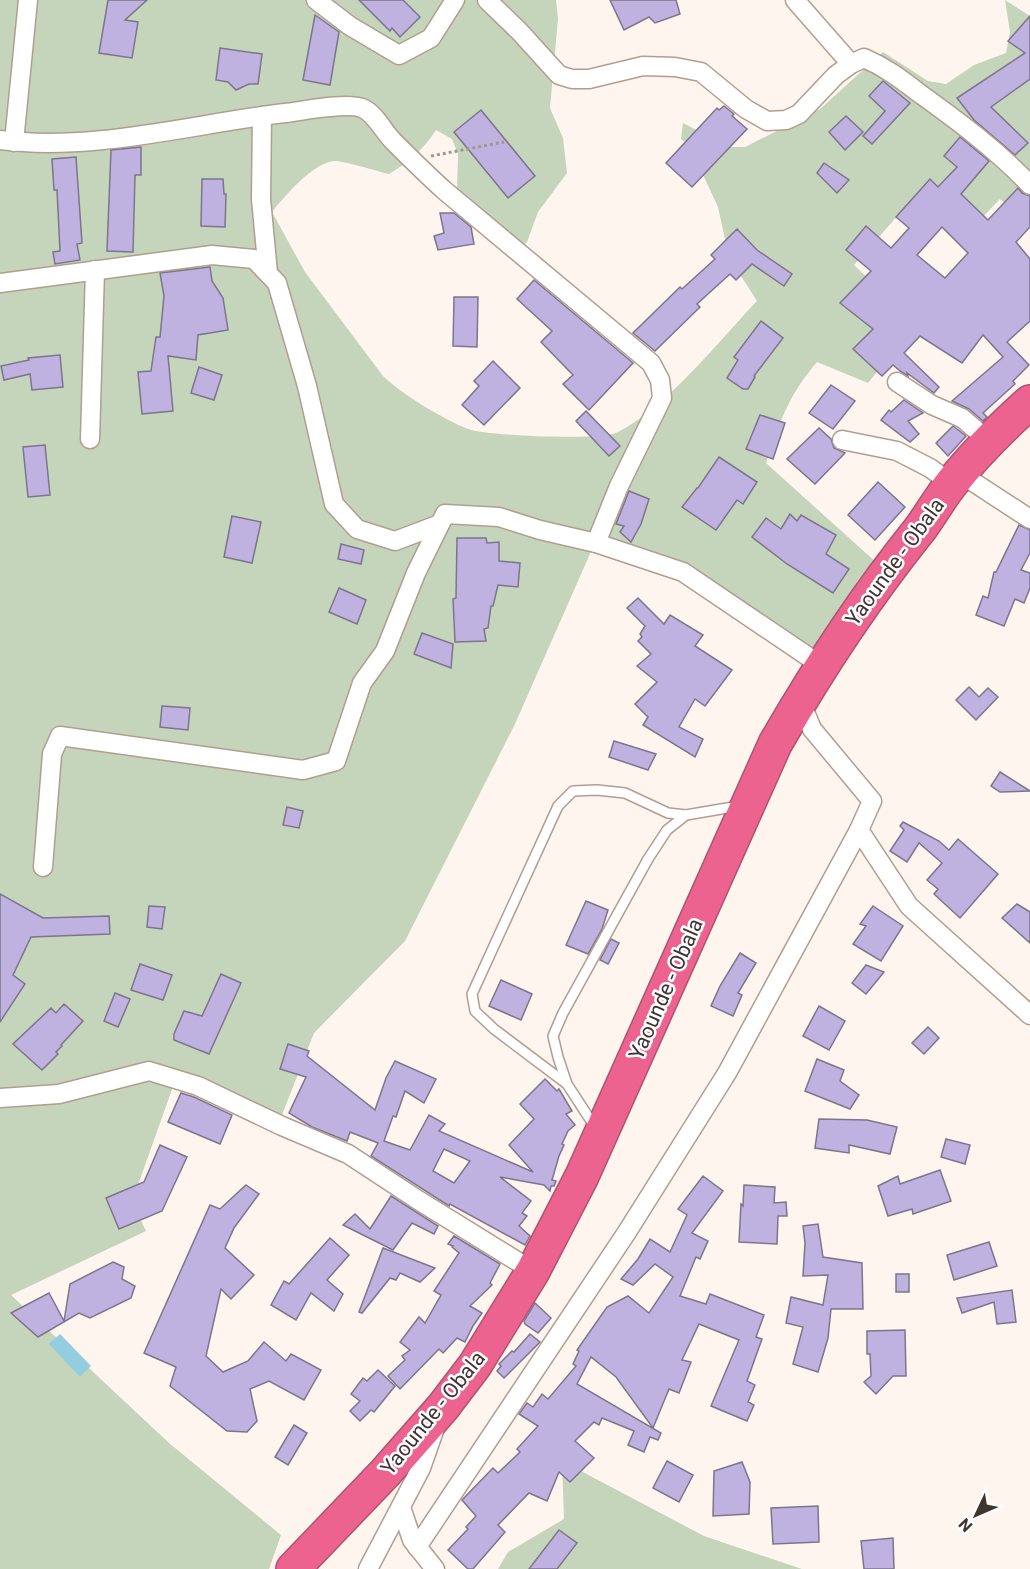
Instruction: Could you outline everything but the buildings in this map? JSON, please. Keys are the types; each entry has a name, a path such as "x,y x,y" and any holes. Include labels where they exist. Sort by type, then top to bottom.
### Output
{"highway":[{"name":"Yaounde - Obala","path":"293,1569 385,1473 443,1407 475,1365 533,1271 600,1134 775,744 800,700 888,567 988,440 1030,402"}],"street":[{"path":"28,0 7,141 28,144 84,141 262,116 351,106 363,108 420,168 545,276 651,363 660,380 662,398 619,486 596,543"},
{"path":"316,0 350,26 399,55 431,38 456,0"},
{"path":"487,0 559,75 572,79 589,79 643,66 675,67 701,72 746,109 766,121 786,120 799,114 836,75 864,58 898,76 969,130 1030,185"},
{"path":"795,0 851,64"},
{"path":"262,116 261,199 268,273"},
{"path":"0,283 212,255 254,259 278,282 307,386 334,504 357,529 395,541 440,524"},
{"path":"90,439 95,270"},
{"path":"897,382 932,405 962,418 988,440"},
{"path":"842,440 897,451 956,479 1030,519"},
{"path":"43,867 52,754 60,736 303,770 336,761 362,683 385,651 416,573 446,514 499,517 540,530 596,543 682,572 822,666"},
{"path":"417,1547 627,1232 720,1083 859,830 872,801 812,729 800,700"},
{"path":"859,830 909,906 1030,1015"},
{"path":"0,1098 59,1094 149,1071 198,1086 348,1154 533,1271"},
{"path":"368,1569 421,1468 443,1407"},
{"path":"400,1507 412,1540 435,1569"}],"lane":[{"path":"567,1084 494,1029 475,1011 472,994 558,806 573,791 597,790 625,793 668,813 686,815 748,805"},
{"path":"600,1134 567,1084 553,1036 648,859 667,830 686,815"}],"path":[{"path":"420,168 429,156 504,142"}],"green space":[{"path":"0,0 556,0 558,19 550,108 563,138 567,173 538,212 527,242 515,252 465,205 457,189 458,154 452,139 436,130 415,155 389,174 344,162 325,163 308,174 272,212 305,272 383,376 401,391 468,429 497,434 569,437 608,435 637,421 691,372 757,301 729,257 718,207 689,145 681,139 683,123 729,147 745,147 820,109 883,52 928,81 946,84 974,65 1006,53 1010,32 1005,0 1030,16 1030,225 1000,199 976,224 924,186 854,265 916,325 868,383 817,362 792,398 766,463 888,573 825,661 683,572 593,547 515,724 405,941 314,1033 280,1120 176,1078 132,1202 146,1231 11,1295 169,1443 281,1535 269,1569 0,1569"},
{"path":"562,1461 704,1536 802,1569 498,1569 508,1552 564,1519"}],"water":[{"path":"60,1334 91,1366 80,1377 49,1344"}]}
